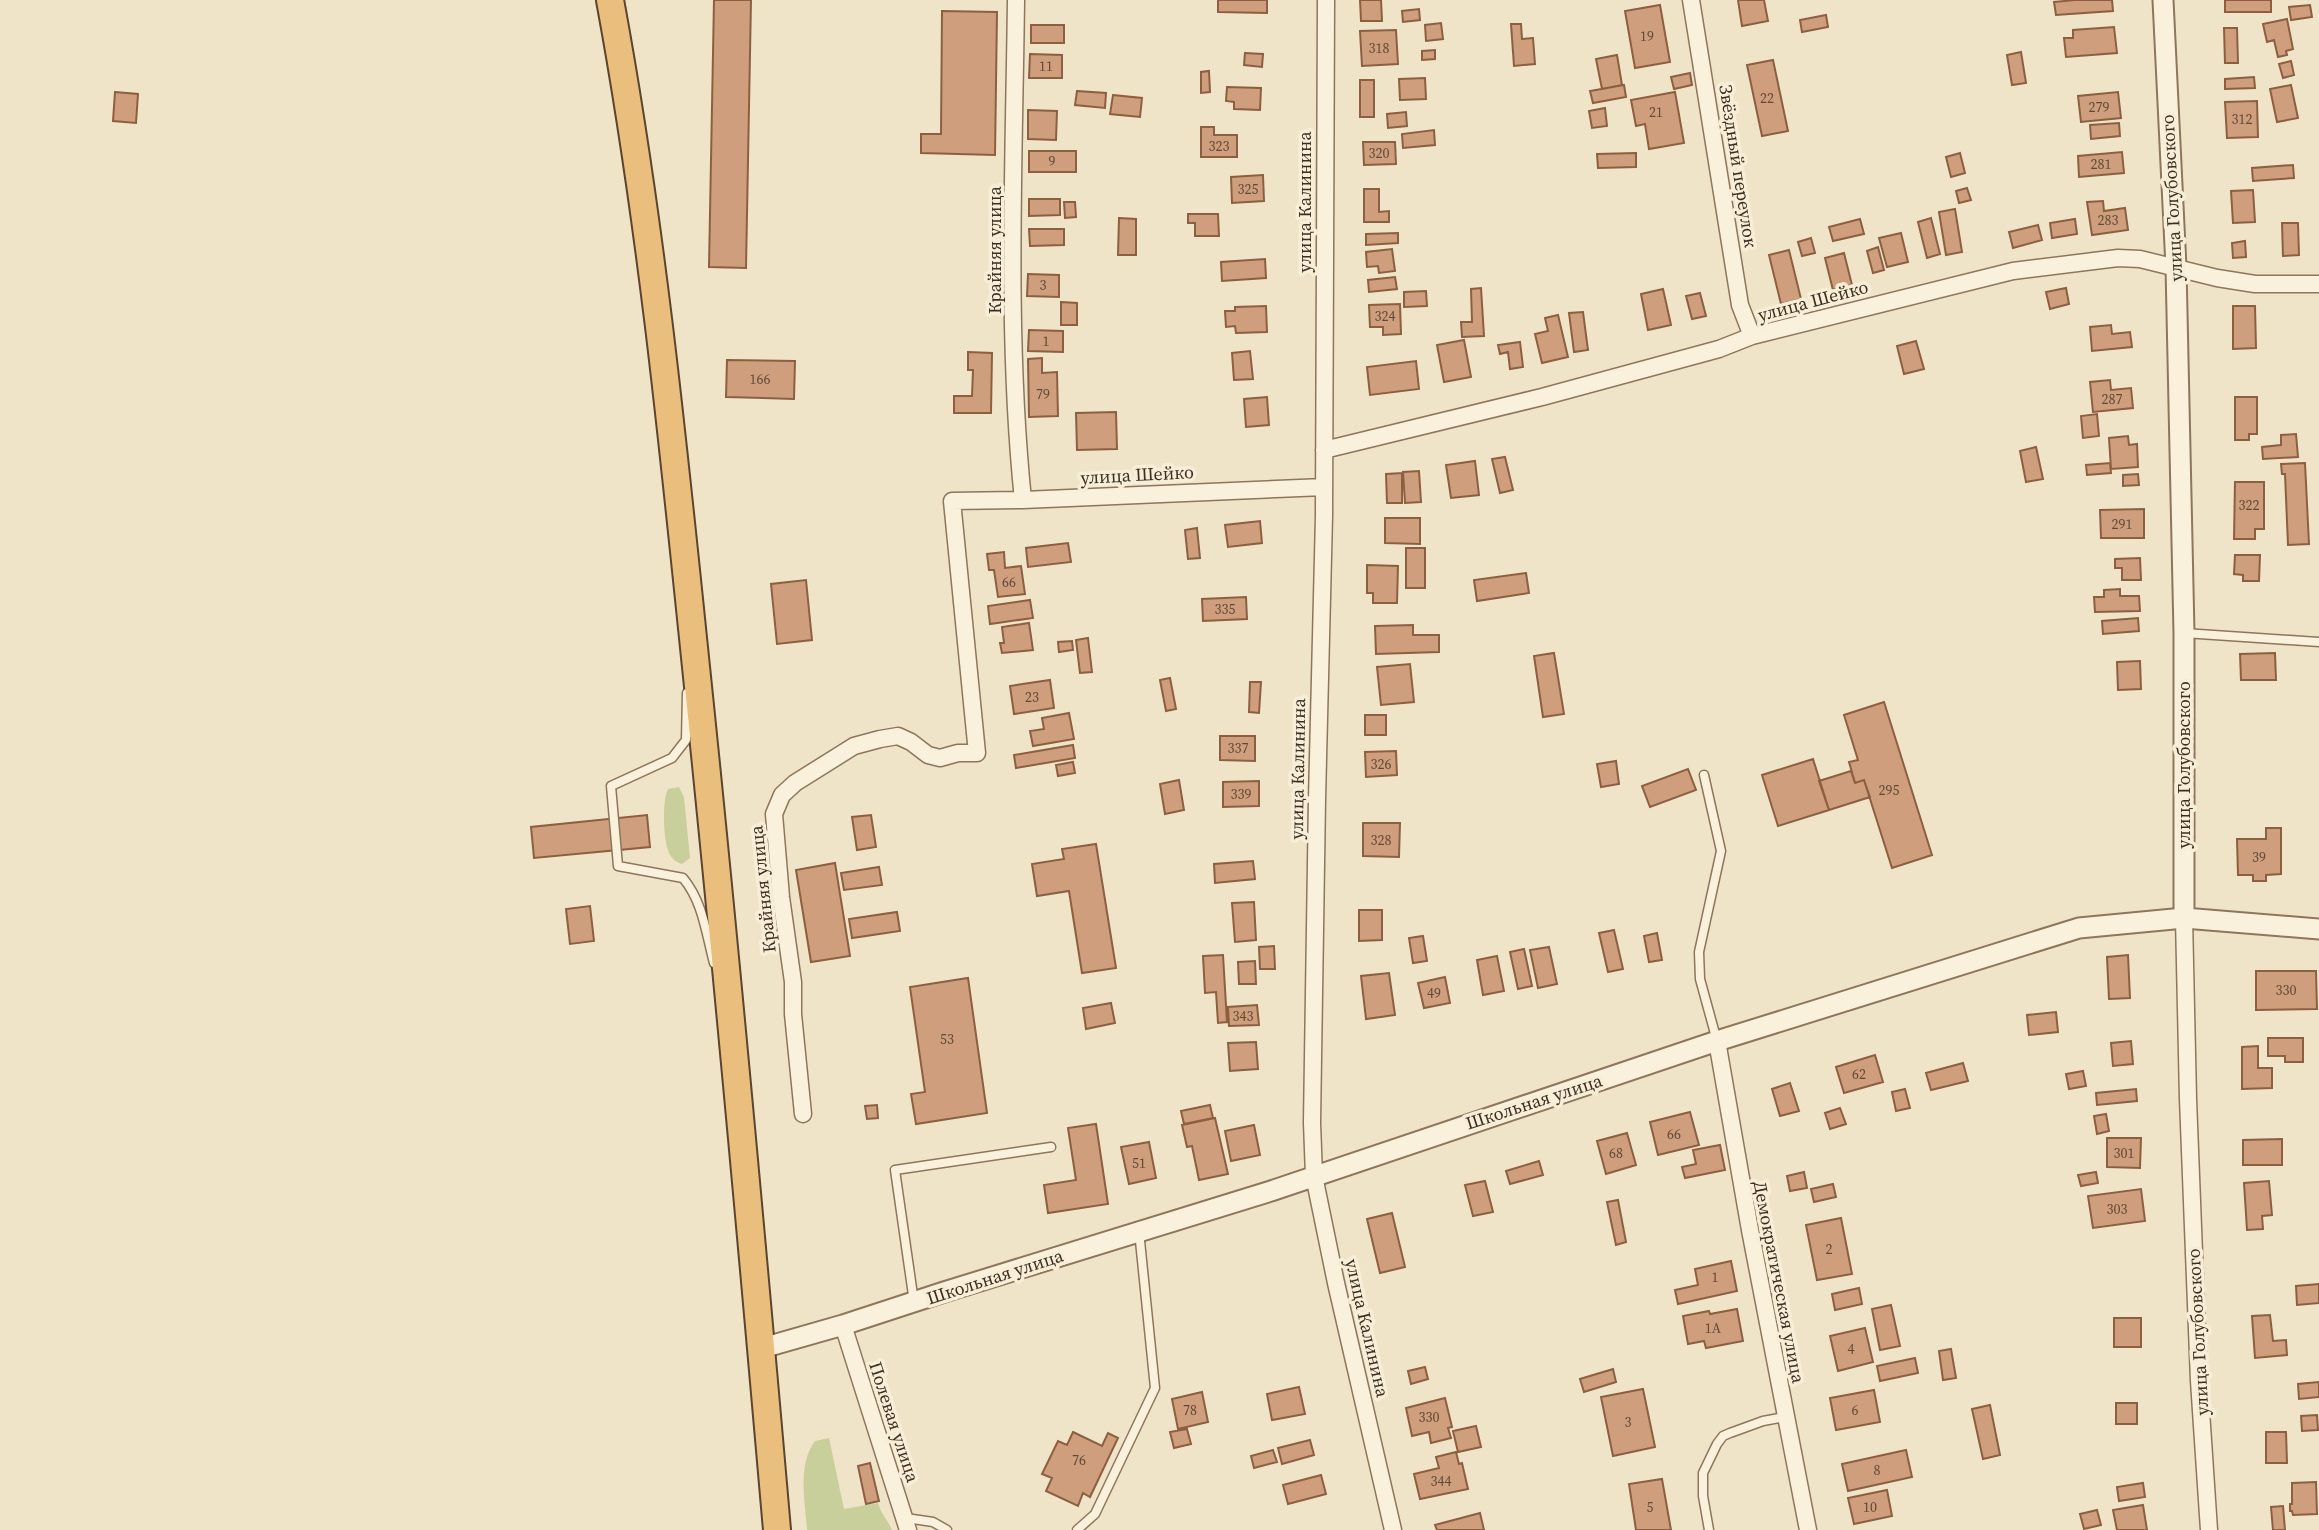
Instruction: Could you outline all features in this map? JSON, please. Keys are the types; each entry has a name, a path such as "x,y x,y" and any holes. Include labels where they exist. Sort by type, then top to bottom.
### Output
{"highway":[{"path":"610,0 640,168 666,368 777,1530"}],"street":[{"name":"Крайняя улица","path":"1016,0 1015,423 1023,500"},
{"name":"улица Калинина","path":"1326,0 1324,487 1312,1122 1314,1176 1393,1530"},
{"name":"Звёздный переулок","path":"1690,0 1740,305 1752,336"},
{"name":"улица Голубовского","path":"2163,0 2176,267 2185,633 2184,918 2188,1099 2199,1381 2209,1530"},
{"name":"улица Шейко","path":"1324,450 1542,397 1719,349 1752,336 2013,271 2118,258 2140,260 2255,284 2319,285"},
{"name":"улица Шейко","path":"952,501 1324,487"},
{"name":"Крайняя улица","path":"803,1114 793,1014 793,982 781,897 774,814 782,795 795,783 854,746 898,736 928,755 940,758 958,753 976,753 952,501"},
{"name":"Школьная улица","path":"759,1349 1314,1176 1717,1041 2079,928 2184,918 2319,929"},
{"name":"Демократическая улица","path":"1717,1041 1808,1530"},
{"name":"Полевая улица","path":"843,1325 907,1524"}],"lane":[{"path":"2185,633 2319,642"},
{"path":"693,638 686,740 672,758 611,786 618,866 683,877 700,906 715,968"},
{"path":"1704,775 1721,851 1699,952 1700,979 1717,1041"},
{"path":"718,981 731,1031"},
{"path":"914,1302 895,1170 1051,1147"},
{"path":"1077,1530 1095,1514 1155,1388 1139,1231"},
{"path":"1709,1530 1703,1496 1703,1474 1717,1444 1730,1433 1763,1421 1785,1417"},
{"path":"907,1524 933,1522 947,1530"}],"green space":[{"path":"679,787 684,797 690,858 682,864 674,860 669,853 664,821 668,789"},
{"path":"829,1438 844,1509 878,1503 892,1530 807,1530 804,1484 806,1461 815,1441"}],"building":[{"path":"714,0 751,0 746,268 709,267"},
{"path":"1218,0 1267,0 1267,13 1218,12"},
{"path":"1360,0 1381,0 1382,21 1361,21"},
{"path":"1738,0 1764,0 1768,21 1742,26"},
{"path":"2112,0 2113,11 2056,15 2054,2"},
{"path":"2225,0 2271,0 2271,12 2225,12"},
{"path":"1660,5 1670,62 1635,68 1625,11"},
{"path":"2310,5 2312,17 2291,20 2289,7"},
{"path":"1419,9 1420,20 1403,22 1402,11"},
{"path":"942,11 997,12 995,155 921,153 921,134 941,134"},
{"path":"1826,15 1828,27 1802,32 1800,20"},
{"path":"2287,19 2293,49 2286,51 2287,55 2278,57 2274,40 2267,42 2263,24"},
{"path":"1441,23 1443,39 1426,41 1425,25"},
{"path":"1511,24 1521,24 1522,39 1533,38 1535,64 1514,66"},
{"path":"1031,25 1064,25 1064,43 1031,43"},
{"path":"2114,27 2117,53 2066,57 2064,38 2073,38 2073,30"},
{"path":"2224,28 2237,28 2238,63 2225,63"},
{"path":"1396,30 1398,64 1362,66 1360,31"},
{"path":"1435,50 1435,59 1422,60 1422,51"},
{"path":"2021,52 2026,83 2012,85 2007,55"},
{"path":"1245,53 1263,54 1262,67 1244,65"},
{"path":"1030,54 1062,55 1062,78 1029,78"},
{"path":"1617,55 1622,85 1602,89 1596,59"},
{"path":"1773,60 1788,131 1762,136 1747,65"},
{"path":"2291,61 2294,75 2283,78 2279,64"},
{"path":"1209,71 1210,92 1201,93 1201,72"},
{"path":"1690,73 1692,85 1674,89 1671,77"},
{"path":"2254,77 2255,88 2225,89 2225,79"},
{"path":"1425,78 1426,99 1400,100 1399,79"},
{"path":"1360,80 1374,80 1374,117 1360,117"},
{"path":"1624,85 1626,97 1593,103 1590,91"},
{"path":"2291,85 2298,118 2277,122 2270,89"},
{"path":"1227,87 1261,88 1260,110 1234,109 1234,102 1226,101"},
{"path":"1077,91 1106,93 1105,108 1075,105"},
{"path":"115,92 138,94 136,123 113,121"},
{"path":"1675,92 1684,143 1649,149 1645,124 1636,126 1631,100"},
{"path":"2118,92 2121,118 2081,122 2078,96"},
{"path":"1113,95 1142,98 1140,117 1110,114"},
{"path":"2257,101 2258,137 2227,138 2225,102"},
{"path":"1605,108 1607,126 1592,128 1589,111"},
{"path":"1028,110 1057,111 1056,140 1028,139"},
{"path":"1406,112 1407,126 1388,128 1387,114"},
{"path":"2119,123 2120,136 2091,139 2090,125"},
{"path":"1201,127 1214,127 1214,135 1237,135 1237,157 1201,157"},
{"path":"1434,130 1435,145 1403,148 1402,134"},
{"path":"1363,142 1395,142 1396,164 1364,165"},
{"path":"1029,151 1076,151 1076,172 1029,172"},
{"path":"2122,152 2124,173 2079,177 2078,156"},
{"path":"1636,153 1636,167 1598,168 1597,154"},
{"path":"1960,153 1965,173 1951,177 1946,157"},
{"path":"2293,165 2294,178 2253,181 2252,168"},
{"path":"1263,175 1264,201 1232,203 1231,177"},
{"path":"1967,188 1971,200 1959,203 1956,191"},
{"path":"1364,189 1379,189 1379,212 1389,211 1389,222 1364,222"},
{"path":"2253,190 2255,222 2233,223 2231,191"},
{"path":"1029,199 1060,199 1060,215 1029,216"},
{"path":"2103,201 2104,211 2125,208 2128,230 2092,235 2087,202"},
{"path":"1064,202 1075,202 1076,217 1065,218"},
{"path":"1955,209 1962,252 1946,255 1939,212"},
{"path":"1188,214 1218,214 1219,236 1195,236 1195,223 1188,223"},
{"path":"1119,218 1136,219 1136,255 1118,255"},
{"path":"1931,218 1940,254 1927,258 1918,222"},
{"path":"1860,219 1864,234 1833,241 1829,227"},
{"path":"2075,219 2077,234 2052,238 2050,223"},
{"path":"2282,223 2298,223 2299,255 2283,256"},
{"path":"2038,225 2042,240 2013,248 2009,232"},
{"path":"1029,229 1064,229 1064,245 1030,246"},
{"path":"1398,233 1398,243 1366,245 1366,234"},
{"path":"1901,233 1908,262 1887,267 1879,238"},
{"path":"1811,238 1815,253 1802,256 1798,242"},
{"path":"2245,241 2246,257 2233,258 2232,243"},
{"path":"1878,247 1884,270 1873,273 1867,251"},
{"path":"1392,249 1395,271 1379,273 1378,266 1367,267 1366,252"},
{"path":"1789,250 1801,299 1781,304 1769,255"},
{"path":"1844,253 1852,285 1833,290 1825,258"},
{"path":"1265,259 1266,278 1222,281 1221,262"},
{"path":"1028,274 1059,275 1059,297 1027,296"},
{"path":"1395,277 1397,289 1369,292 1368,280"},
{"path":"1481,288 1484,336 1462,337 1461,322 1472,322 1471,289"},
{"path":"2066,288 2069,304 2050,309 2046,292"},
{"path":"1663,289 1671,325 1648,330 1641,294"},
{"path":"1426,291 1427,306 1404,307 1404,292"},
{"path":"1700,293 1706,316 1692,319 1686,296"},
{"path":"1061,302 1077,303 1077,325 1061,325"},
{"path":"1400,304 1401,334 1383,335 1383,327 1370,327 1369,305"},
{"path":"1266,306 1267,332 1236,333 1235,326 1226,327 1225,311 1235,311 1235,307"},
{"path":"2233,306 2255,306 2256,348 2233,349"},
{"path":"1583,312 1588,350 1574,352 1569,313"},
{"path":"1558,315 1568,357 1542,363 1535,334 1548,331 1545,318"},
{"path":"2111,325 2112,334 2130,332 2132,347 2092,351 2090,327"},
{"path":"1029,330 1063,331 1063,352 1028,351"},
{"path":"1464,340 1471,377 1444,382 1437,345"},
{"path":"1916,341 1924,369 1904,374 1897,346"},
{"path":"1520,342 1523,367 1510,369 1508,352 1500,354 1498,345"},
{"path":"1250,351 1253,379 1234,380 1232,353"},
{"path":"968,352 992,353 991,413 954,413 954,396 972,396 973,370 968,370"},
{"path":"1042,358 1042,373 1057,372 1058,416 1029,417 1028,359"},
{"path":"727,360 795,361 794,399 726,397"},
{"path":"1416,361 1419,389 1370,395 1367,367"},
{"path":"2110,380 2111,390 2131,388 2133,408 2093,412 2090,382"},
{"path":"1267,397 1269,425 1246,427 1244,399"},
{"path":"2235,397 2257,397 2257,434 2249,434 2249,440 2235,440"},
{"path":"1116,412 1117,449 1077,450 1076,413"},
{"path":"2097,414 2099,436 2083,438 2081,416"},
{"path":"2296,434 2298,457 2263,459 2262,447 2281,445 2281,435"},
{"path":"2128,436 2129,445 2137,444 2138,467 2111,469 2109,438"},
{"path":"2036,447 2043,479 2026,482 2020,451"},
{"path":"1505,457 1513,490 1500,493 1492,459"},
{"path":"1475,461 1479,495 1451,498 1446,465"},
{"path":"2110,463 2111,473 2087,475 2086,465"},
{"path":"2305,463 2309,544 2288,545 2285,474 2282,474 2281,464"},
{"path":"1419,471 1421,502 1405,503 1403,472"},
{"path":"1402,473 1402,503 1387,503 1386,474"},
{"path":"2138,474 2139,485 2123,486 2123,475"},
{"path":"2235,482 2264,482 2264,529 2255,529 2255,539 2234,539"},
{"path":"2144,509 2144,538 2101,538 2100,510"},
{"path":"1385,518 1420,518 1420,544 1385,543"},
{"path":"1260,521 1262,543 1228,547 1225,525"},
{"path":"1197,528 1200,558 1188,559 1185,530"},
{"path":"1068,543 1071,562 1028,567 1026,548"},
{"path":"1406,548 1425,548 1425,588 1406,588"},
{"path":"1004,552 1005,568 1021,566 1025,594 998,597 994,570 989,570 987,554"},
{"path":"2235,555 2260,555 2259,581 2243,581 2243,575 2234,574"},
{"path":"2140,558 2141,580 2122,580 2122,568 2115,568 2115,559"},
{"path":"1367,565 1398,566 1397,603 1373,603 1373,593 1367,593"},
{"path":"1526,573 1529,593 1477,601 1474,580"},
{"path":"806,580 812,640 777,644 771,584"},
{"path":"2120,589 2120,596 2139,596 2140,611 2095,612 2094,597 2104,597 2104,590"},
{"path":"1246,597 1247,619 1203,621 1202,599"},
{"path":"1030,600 1033,618 990,624 988,606"},
{"path":"2138,618 2139,631 2103,634 2102,621"},
{"path":"1029,623 1033,650 1002,653 1002,627"},
{"path":"1413,625 1413,635 1439,635 1439,652 1376,654 1375,626"},
{"path":"1088,638 1092,672 1080,673 1076,640"},
{"path":"1072,641 1073,650 1059,652 1058,642"},
{"path":"1554,653 1564,714 1543,717 1534,656"},
{"path":"2275,653 2276,680 2241,680 2240,654"},
{"path":"2140,661 2141,689 2118,690 2117,662"},
{"path":"1410,664 1414,702 1381,705 1377,667"},
{"path":"1170,678 1176,709 1166,711 1160,680"},
{"path":"1050,680 1054,708 1014,714 1010,686"},
{"path":"1250,682 1261,682 1259,713 1249,712"},
{"path":"1884,702 1932,855 1892,868 1864,780 1855,783 1849,762 1858,760 1844,715"},
{"path":"1069,713 1074,739 1033,746 1030,731 1044,729 1042,718"},
{"path":"1365,715 1386,715 1386,735 1365,735"},
{"path":"1220,736 1255,736 1255,761 1220,760"},
{"path":"1073,745 1075,758 1016,768 1014,755"},
{"path":"1396,751 1397,775 1366,777 1365,752"},
{"path":"1813,759 1829,810 1778,826 1762,775"},
{"path":"1616,761 1619,784 1601,787 1597,764"},
{"path":"1073,762 1075,773 1058,776 1056,765"},
{"path":"1688,769 1696,790 1650,807 1642,786"},
{"path":"1851,771 1855,783 1864,780 1870,797 1829,810 1819,781"},
{"path":"1179,780 1184,810 1165,814 1160,784"},
{"path":"1259,781 1259,806 1223,807 1223,782"},
{"path":"647,815 650,847 534,858 531,827"},
{"path":"871,815 876,847 857,850 852,817"},
{"path":"1363,823 1400,823 1399,857 1363,856"},
{"path":"2266,828 2281,828 2281,874 2266,875 2266,881 2253,881 2253,875 2238,875 2237,839 2266,839"},
{"path":"1096,844 1116,968 1082,973 1069,891 1037,896 1032,864 1064,859 1062,849"},
{"path":"1253,861 1255,879 1215,883 1214,864"},
{"path":"835,863 850,956 811,962 796,870"},
{"path":"879,867 882,885 844,890 841,873"},
{"path":"1254,902 1256,940 1235,942 1232,903"},
{"path":"590,906 594,941 570,944 566,909"},
{"path":"1359,910 1382,910 1382,940 1359,941"},
{"path":"897,912 900,931 852,938 849,919"},
{"path":"1614,930 1623,969 1608,972 1599,933"},
{"path":"1657,933 1662,960 1649,962 1644,936"},
{"path":"1423,936 1427,961 1413,963 1409,938"},
{"path":"1274,946 1275,969 1260,969 1259,947"},
{"path":"1549,947 1557,984 1538,988 1530,950"},
{"path":"1524,949 1532,986 1518,989 1510,952"},
{"path":"1223,955 1227,1022 1218,1023 1216,992 1205,993 1203,956"},
{"path":"2128,955 2130,998 2109,999 2107,957"},
{"path":"1497,956 1504,991 1483,995 1477,960"},
{"path":"1255,961 1256,984 1239,984 1238,962"},
{"path":"2256,971 2316,971 2317,1009 2256,1010"},
{"path":"1389,973 1395,1015 1366,1019 1361,976"},
{"path":"1445,977 1450,1003 1424,1008 1418,983"},
{"path":"968,978 987,1113 916,1124 911,1094 925,1092 910,987"},
{"path":"1111,1003 1115,1023 1086,1029 1083,1008"},
{"path":"1257,1005 1259,1025 1229,1026 1228,1007"},
{"path":"2056,1012 2058,1032 2029,1035 2027,1015"},
{"path":"2268,1038 2303,1038 2303,1062 2285,1062 2285,1056 2268,1056"},
{"path":"2131,1041 2133,1064 2113,1066 2111,1043"},
{"path":"1256,1042 1258,1069 1230,1071 1228,1043"},
{"path":"2258,1046 2258,1068 2272,1068 2272,1088 2242,1089 2242,1047"},
{"path":"1875,1055 1883,1082 1844,1093 1836,1067"},
{"path":"1963,1063 1968,1081 1931,1090 1926,1073"},
{"path":"2083,1071 2086,1086 2069,1089 2066,1074"},
{"path":"1790,1083 1799,1111 1780,1116 1772,1089"},
{"path":"1905,1089 1910,1108 1896,1111 1892,1092"},
{"path":"2136,1089 2137,1101 2097,1105 2096,1093"},
{"path":"877,1105 878,1118 867,1119 865,1106"},
{"path":"1210,1105 1213,1118 1184,1124 1181,1111"},
{"path":"1840,1108 1846,1124 1830,1129 1825,1113"},
{"path":"1690,1112 1699,1145 1658,1155 1650,1122"},
{"path":"2106,1114 2109,1131 2097,1134 2094,1116"},
{"path":"1215,1118 1228,1174 1199,1180 1192,1146 1187,1147 1182,1125"},
{"path":"1096,1124 1108,1204 1048,1213 1044,1185 1076,1180 1068,1128"},
{"path":"1254,1125 1260,1155 1231,1161 1225,1131"},
{"path":"1627,1133 1636,1165 1606,1174 1597,1141"},
{"path":"2107,1138 2141,1138 2140,1168 2107,1167"},
{"path":"2282,1139 2282,1165 2243,1165 2243,1140"},
{"path":"1149,1142 1156,1178 1129,1184 1121,1147"},
{"path":"1720,1145 1725,1170 1685,1178 1682,1167 1696,1164 1693,1150"},
{"path":"1539,1161 1543,1175 1510,1184 1506,1171"},
{"path":"1804,1172 1807,1188 1790,1191 1787,1176"},
{"path":"2096,1172 2098,1183 2081,1186 2078,1175"},
{"path":"1485,1181 1493,1212 1473,1216 1465,1185"},
{"path":"2269,1181 2272,1215 2262,1216 2263,1229 2247,1230 2244,1183"},
{"path":"1833,1184 1836,1197 1814,1202 1811,1189"},
{"path":"2141,1189 2145,1221 2093,1228 2088,1196"},
{"path":"1618,1200 1626,1242 1616,1245 1607,1202"},
{"path":"1392,1213 1405,1267 1380,1273 1367,1219"},
{"path":"1841,1218 1852,1274 1817,1280 1806,1225"},
{"path":"1731,1261 1737,1291 1678,1304 1675,1290 1698,1285 1695,1269"},
{"path":"2319,1284 2319,1303 2297,1305 2296,1286"},
{"path":"1859,1288 1862,1304 1835,1310 1832,1294"},
{"path":"1891,1305 1900,1346 1880,1350 1872,1309"},
{"path":"1737,1309 1743,1341 1706,1348 1704,1341 1688,1344 1683,1316"},
{"path":"2270,1315 2273,1341 2286,1340 2287,1355 2255,1358 2252,1316"},
{"path":"2114,1318 2141,1318 2141,1347 2114,1347"},
{"path":"1865,1328 1873,1362 1838,1371 1830,1336"},
{"path":"1951,1349 1956,1378 1943,1380 1939,1351"},
{"path":"1915,1358 1918,1373 1880,1381 1877,1366"},
{"path":"1425,1367 1428,1379 1411,1384 1408,1371"},
{"path":"1613,1369 1616,1382 1584,1392 1580,1379"},
{"path":"2319,1382 2319,1397 2299,1399 2298,1384"},
{"path":"1299,1387 1305,1414 1272,1420 1267,1394"},
{"path":"1643,1389 1655,1447 1613,1456 1601,1397"},
{"path":"1874,1390 1880,1422 1836,1430 1830,1398"},
{"path":"1202,1392 1208,1422 1178,1429 1172,1399"},
{"path":"1445,1398 1452,1427 1448,1428 1451,1438 1431,1443 1429,1432 1412,1436 1406,1408"},
{"path":"2116,1403 2137,1403 2137,1424 2116,1424"},
{"path":"1990,1405 2000,1455 1983,1459 1972,1409"},
{"path":"2317,1415 2318,1430 2302,1431 2301,1416"},
{"path":"1476,1426 1481,1447 1458,1452 1453,1431"},
{"path":"1187,1429 1191,1444 1174,1448 1170,1432"},
{"path":"1073,1432 1102,1446 1108,1433 1118,1438 1090,1497 1083,1493 1078,1506 1046,1491 1052,1478 1042,1474 1058,1441 1067,1445"},
{"path":"2266,1432 2286,1432 2287,1463 2266,1463"},
{"path":"1310,1440 1314,1455 1282,1464 1278,1448"},
{"path":"1273,1450 1277,1462 1254,1468 1251,1456"},
{"path":"1906,1450 1912,1477 1848,1491 1842,1464"},
{"path":"1456,1452 1459,1464 1462,1463 1468,1489 1420,1499 1414,1474 1439,1468 1436,1457"},
{"path":"870,1463 879,1501 866,1504 858,1466"},
{"path":"1321,1475 1326,1494 1288,1504 1283,1485"},
{"path":"1662,1479 1671,1530 1636,1530 1629,1484"},
{"path":"2316,1482 2317,1514 2293,1515 2290,1511 2292,1483"},
{"path":"2143,1483 2145,1497 2119,1501 2117,1487"},
{"path":"1887,1490 1892,1516 1854,1524 1848,1498"},
{"path":"2143,1505 2147,1530 2117,1530 2113,1510"},
{"path":"2283,1506 2285,1530 2273,1530 2271,1507"},
{"path":"2097,1510 2101,1525 2084,1529 2080,1514"},
{"path":"1480,1513 1484,1530 1437,1530 1435,1525"}]}
